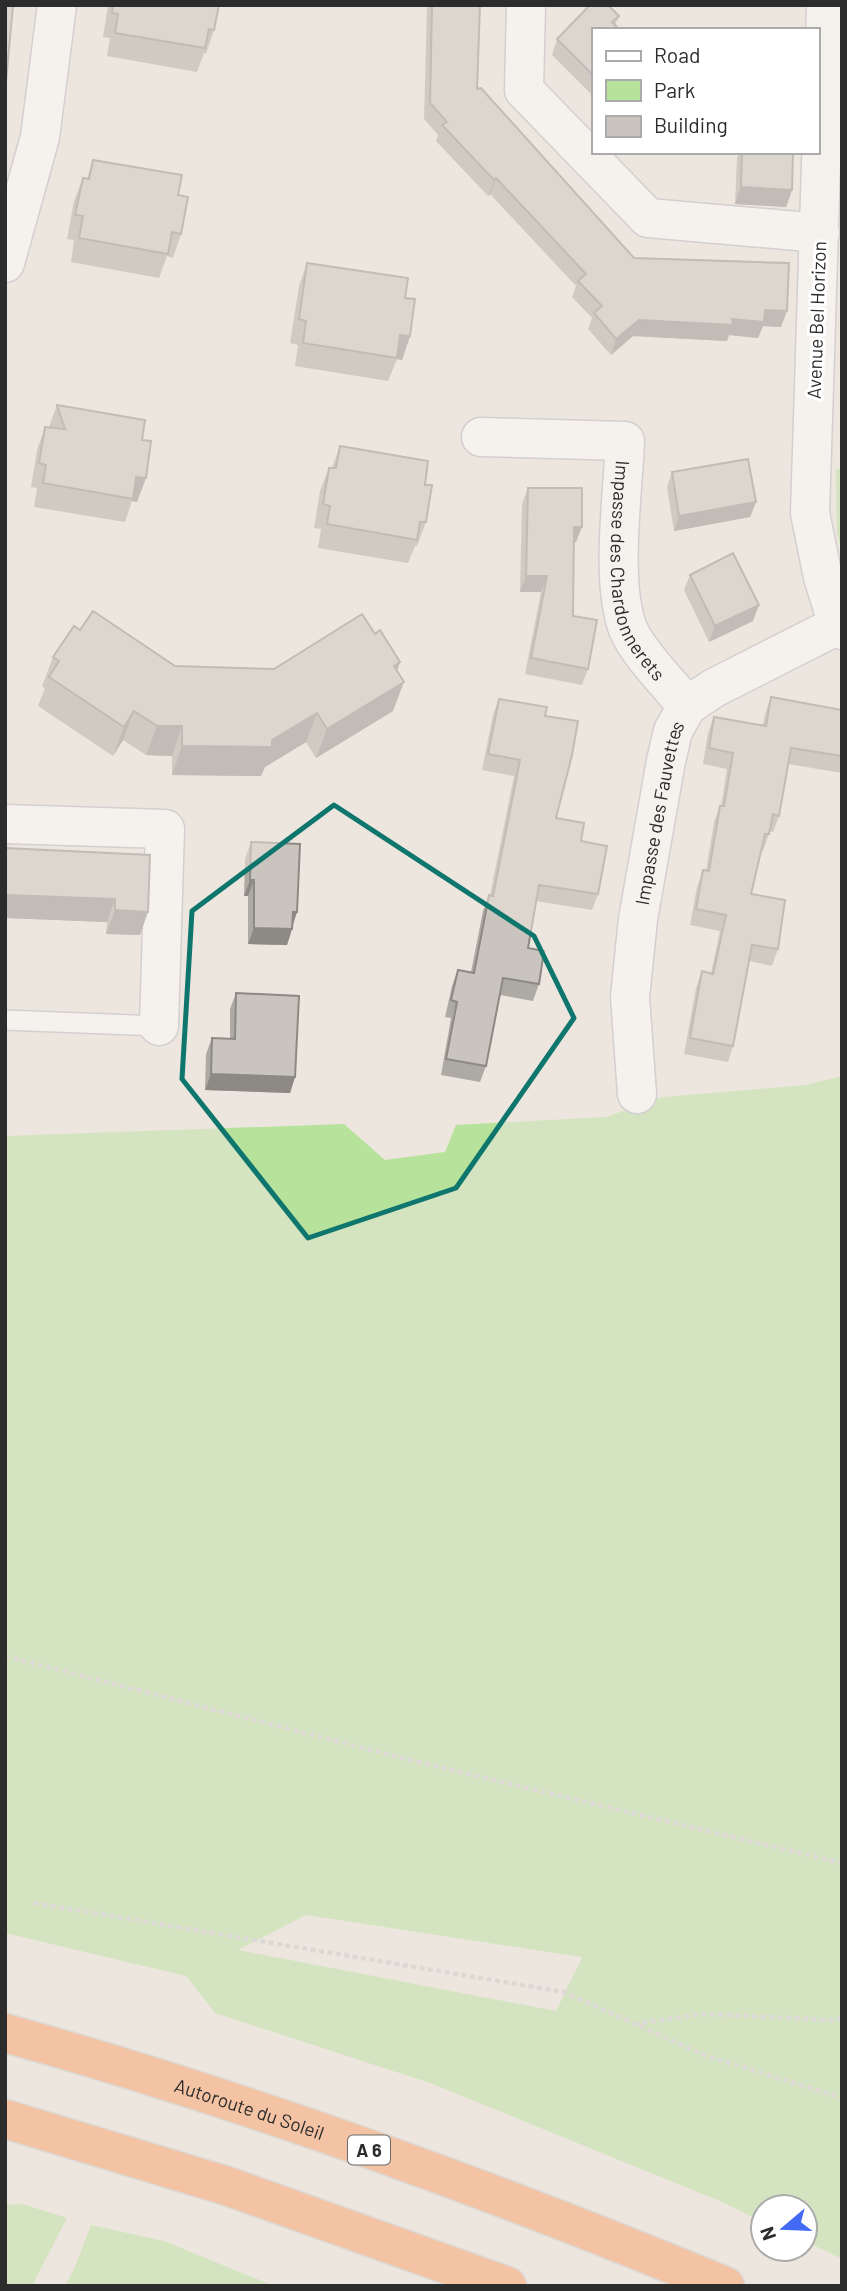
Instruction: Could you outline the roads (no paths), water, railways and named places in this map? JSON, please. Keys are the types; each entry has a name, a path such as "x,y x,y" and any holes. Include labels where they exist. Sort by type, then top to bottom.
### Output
{"highway":[{"name":"Autoroute du Soleil","path":"5,2033 249,2107 622,2243 725,2286"},
{"path":"5,2119 227,2186 507,2286"}],"street":[{"path":"5,263 23,140 57,5"},
{"path":"526,5 524,90 648,218 820,233"},
{"name":"Avenue Bel Horizon","path":"826,5 810,513 822,577 840,627"},
{"name":"Impasse des Chardonnerets","path":"481,437 625,441 619,564 621,595 629,630 643,652 687,706"},
{"name":"Impasse des Fauvettes","path":"637,1094 631,997 638,919 673,731 687,706 714,688 840,627"},
{"path":"6,819 165,829 159,1026"}],"lane":[{"path":"5,1020 159,1026"}]}
